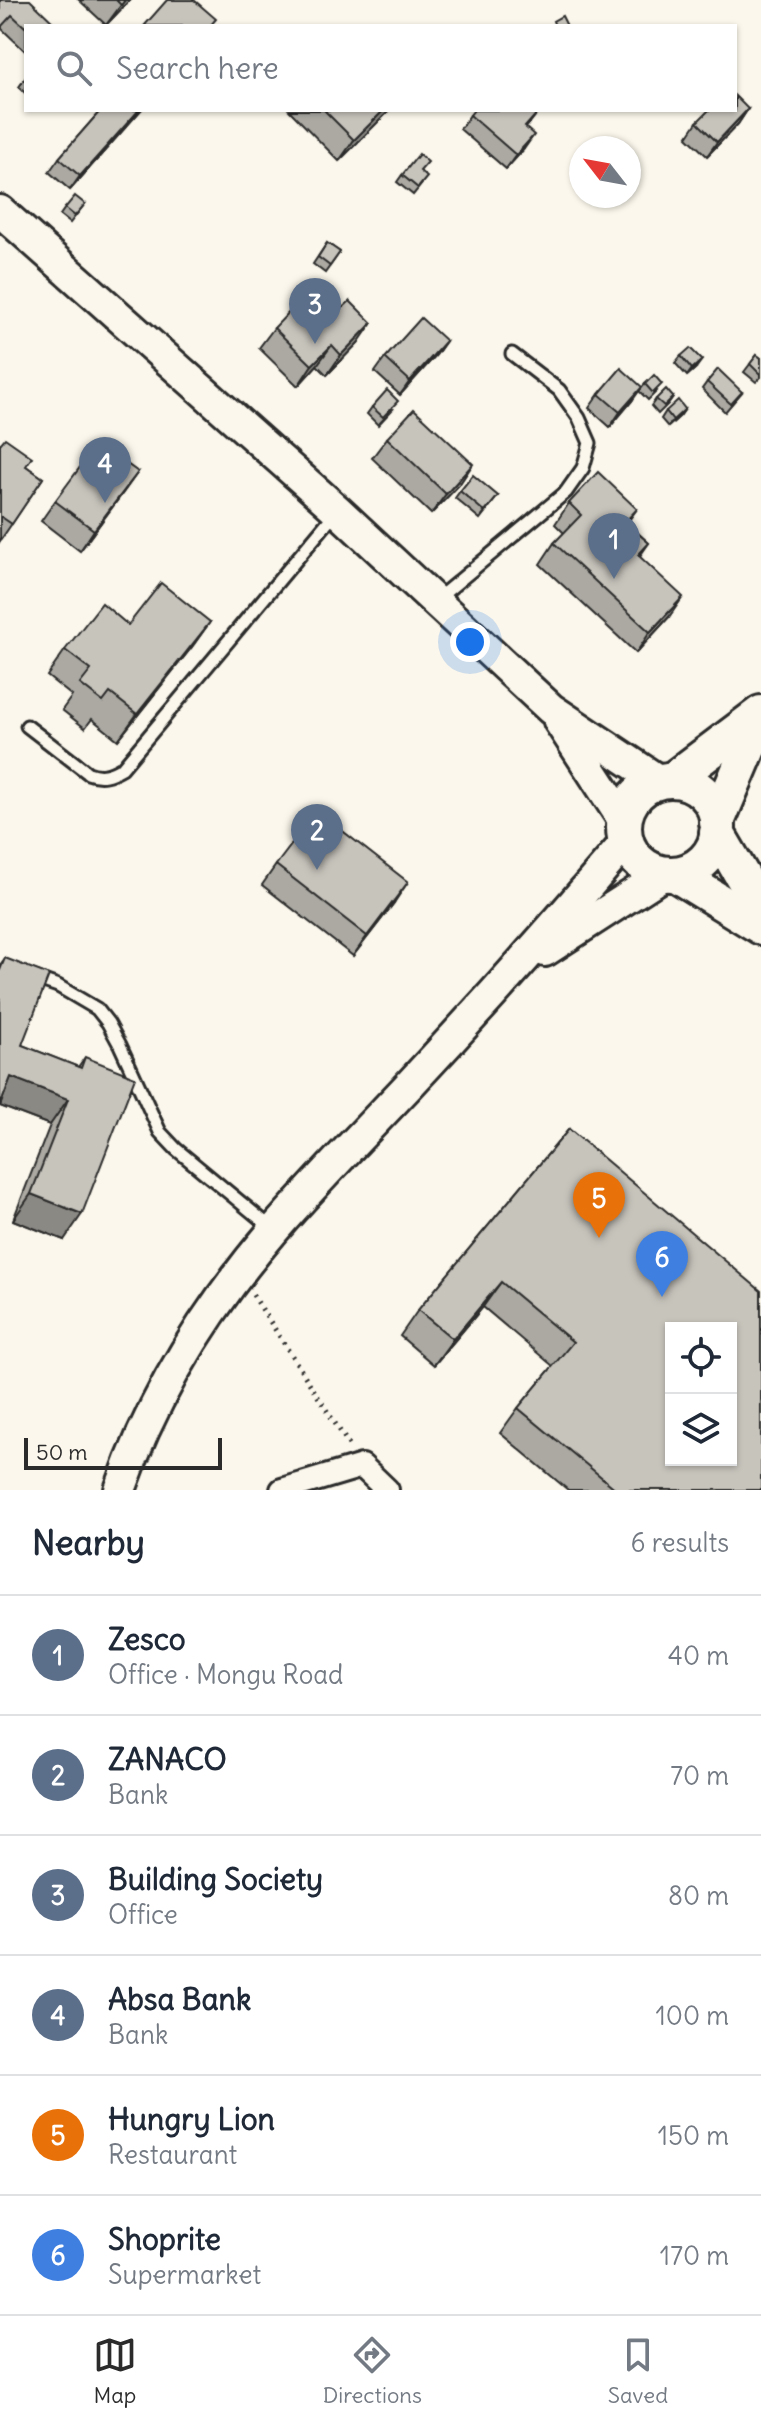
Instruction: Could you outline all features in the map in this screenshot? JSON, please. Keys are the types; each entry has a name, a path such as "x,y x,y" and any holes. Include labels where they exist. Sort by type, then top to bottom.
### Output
{"main road":[{"path":"0,211 337,510 551,709 666,781"},
{"path":"551,709 625,832 637,859 645,866 670,874 761,927"},
{"path":"666,781 761,716"},
{"path":"517,970 670,874 685,872 703,861 710,852 761,716"},
{"path":"120,1490 132,1455 174,1371 240,1274 274,1230 517,970 625,832 632,800 649,785 666,781 683,781 703,792 715,811 717,827 761,908"}],"street":[{"path":"282,1490 362,1466 387,1490"}],"lane":[{"path":"435,600 566,492 583,468 590,443 579,418 559,390 512,354"},
{"path":"27,726 88,773 110,775 122,768 337,510"},
{"path":"23,974 58,986 97,1009 120,1045 160,1132 176,1149 274,1230"}],"path":[{"path":"240,1274 362,1466"}],"building":[{"path":"0,0 30,0 55,24 24,26 12,15 0,28"},
{"path":"167,0 194,0 216,19 212,24 146,24"},
{"path":"562,16 566,24 554,24 553,21"},
{"path":"737,98 748,109 717,142 697,122 707,112 737,112"},
{"path":"99,112 137,112 80,176 59,158"},
{"path":"326,112 382,112 354,140"},
{"path":"472,112 538,112 525,127 534,135 516,155 470,115"},
{"path":"419,154 428,162 420,171 427,177 418,188 402,175"},
{"path":"75,196 85,204 75,216 65,208"},
{"path":"327,243 340,252 330,266 318,257"},
{"path":"314,286 339,311 350,301 372,323 341,355 332,345 312,365 274,328"},
{"path":"421,318 446,341 410,381 385,358"},
{"path":"690,348 702,360 692,369 681,356"},
{"path":"757,355 761,358 761,375 750,364"},
{"path":"621,368 642,387 620,412 599,394"},
{"path":"718,369 742,392 731,404 707,382"},
{"path":"654,375 662,384 653,393 645,384"},
{"path":"666,389 673,397 664,406 656,399"},
{"path":"387,390 398,401 383,417 372,407"},
{"path":"678,400 685,409 673,420 666,411"},
{"path":"414,409 473,464 446,494 387,438"},
{"path":"5,438 32,457 26,466 43,478 12,524 0,516 0,444"},
{"path":"98,443 138,472 94,530 55,501"},
{"path":"598,472 637,509 625,522 649,543 638,555 683,597 650,632 554,543 581,515 569,503"},
{"path":"473,475 498,496 485,512 460,491"},
{"path":"161,583 210,622 137,714 110,693 103,702 80,684 91,670 65,650 102,603 128,625"},
{"path":"317,811 408,882 367,936 276,865"},
{"path":"5,958 49,975 22,1045 81,1068 85,1057 135,1077 82,1214 31,1194 68,1099 11,1077 0,1106 0,970"},
{"path":"569,1129 761,1291 761,1490 617,1490 518,1408 573,1342 501,1282 453,1339 418,1310"}],"place":[{"name":"Building Society","path":"315,344"},
{"name":"Absa Bank","path":"105,503"},
{"name":"Zesco","path":"614,579"},
{"name":"ZANACO","path":"317,870"},
{"name":"Hungry Lion","path":"599,1238"},
{"name":"Shoprite","path":"662,1297"}]}
